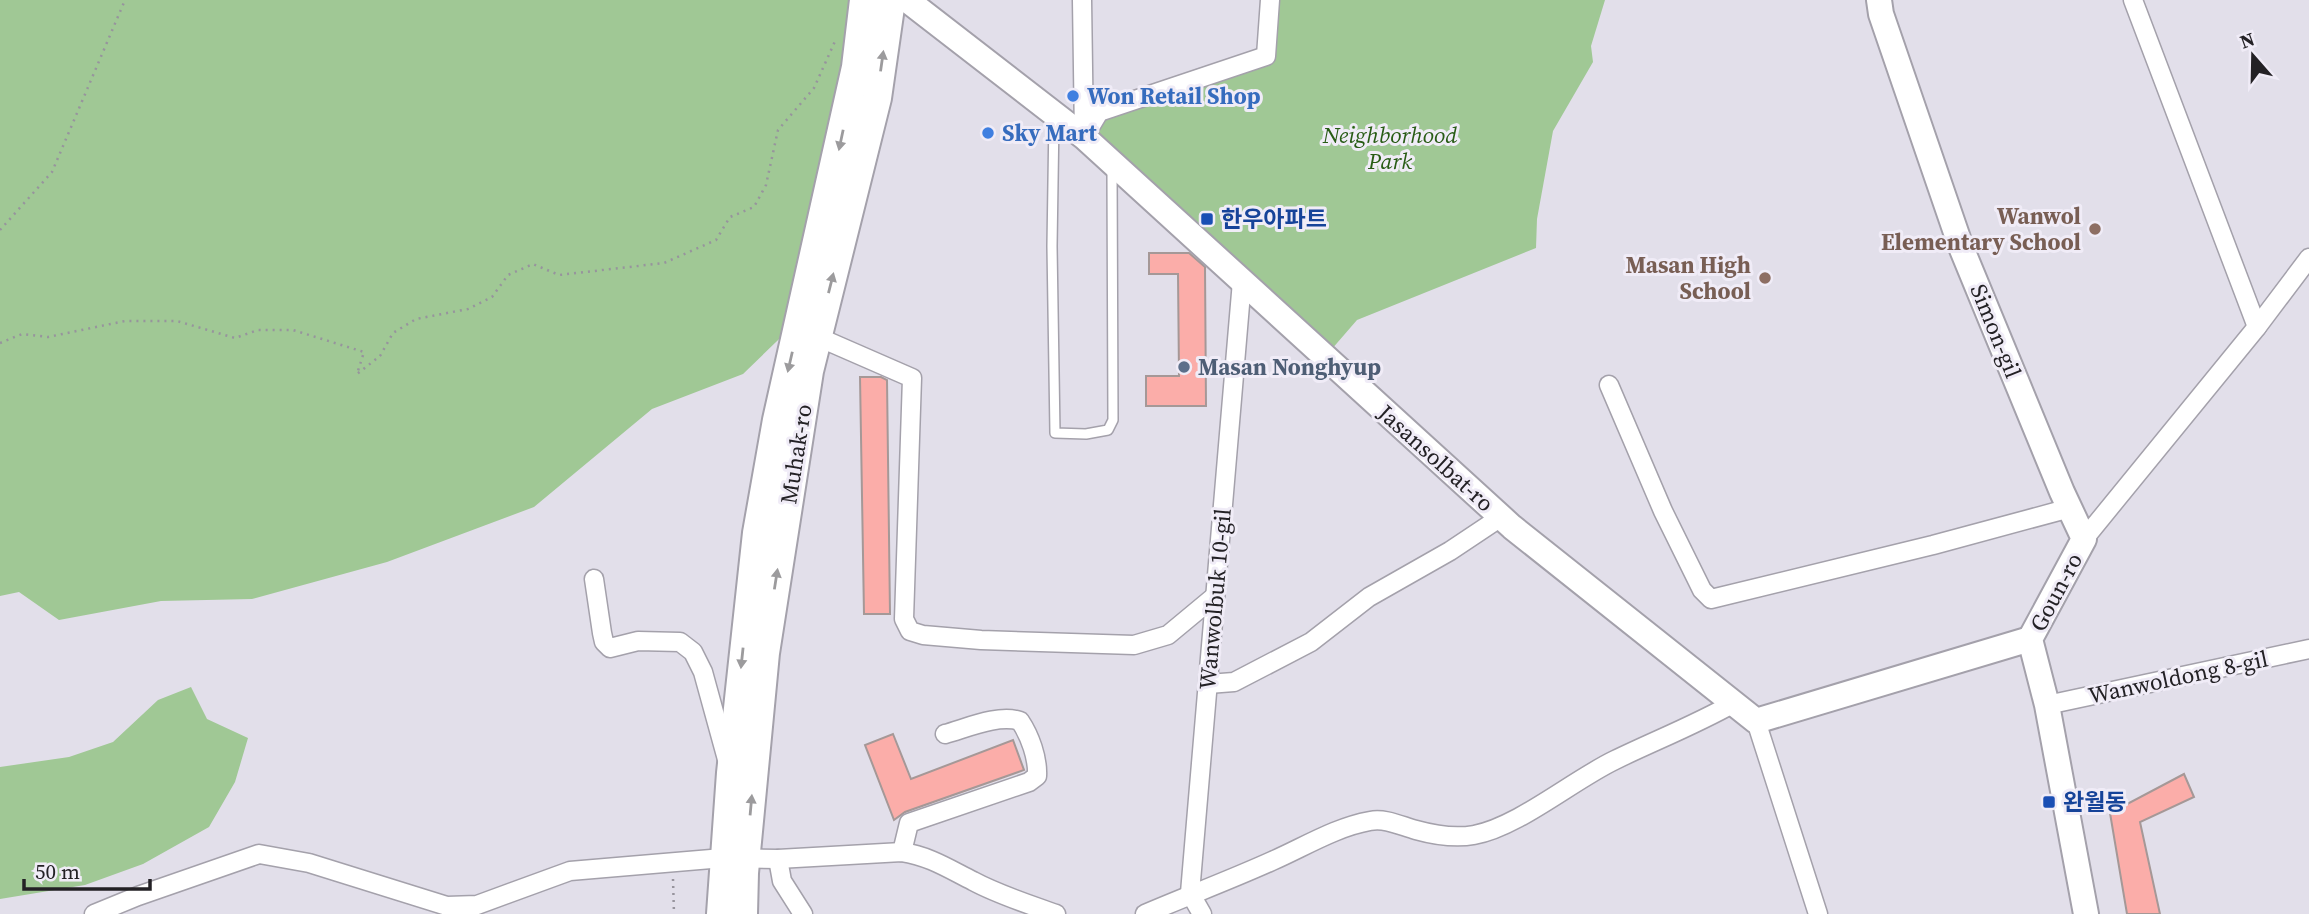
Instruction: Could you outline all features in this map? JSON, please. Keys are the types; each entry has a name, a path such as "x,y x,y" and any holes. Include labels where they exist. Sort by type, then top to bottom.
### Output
{"main road":[{"name":"Muhak-ro","path":"743,914 735,859 731,773 750,588 765,482 849,102 864,0"},
{"name":"Muhak-ro","path":"721,914 735,859 810,371 877,98 891,0"},
{"name":"Jasansolbat-ro","path":"907,0 1084,137 1501,517 1756,721"},
{"name":"Simon-gil","path":"1879,3 1961,247 2084,539"},
{"name":"Goun-ro","path":"2084,539 2031,639 2047,705 2086,914"},
{"path":"1756,721 2031,639"}],"street":[{"path":"1082,0 1084,137"},
{"path":"1084,137 1099,112 1266,57 1270,0"},
{"path":"2133,0 2257,327"},
{"name":"Goun-ro","path":"2084,539 2257,327 2309,258"},
{"name":"Wanwolbuk 10-gil","path":"1190,893 1242,281"},
{"path":"818,337 912,378 904,619 910,631 923,635 981,639 1133,645 1168,635 1215,596"},
{"path":"1609,386 1662,511 1702,590 1711,599 1933,545 2070,508"},
{"path":"1208,684 1234,682 1311,642 1369,597 1450,551 1501,517"},
{"path":"594,579 604,642 611,648 638,641 680,642 694,652 731,773"},
{"name":"Wanwoldong 8-gil","path":"2047,705 2309,649"},
{"path":"1145,914 1190,893 1256,868 1324,836 1373,820 1395,822 1417,830 1449,835 1474,835 1495,828 1613,761 1693,726 1734,704"},
{"path":"902,852 909,823 1029,782 1037,776 1038,767 1020,721 1012,718 993,721 945,734"},
{"path":"1756,721 1818,914"},
{"path":"94,914 259,854 309,863 447,906 477,905 570,871 735,859 902,852 937,861 973,882 1055,914"},
{"path":"778,859 782,881 803,914"},
{"path":"1190,893 1202,914"}],"lane":[{"path":"1054,114 1052,332 1055,433 1087,434 1108,430 1114,420 1112,161"}],"path":[{"path":"0,230 52,172 125,0"},
{"path":"0,342 22,334 48,337 125,321 177,321 234,338 258,330 293,330 364,352 357,374 380,356 393,333 416,319 468,309 492,297 509,275 533,264 559,275 664,263 716,240 730,217 754,207 766,185 778,130 814,88 840,30"},
{"path":"673,863 674,914"}],"green space":[{"path":"0,0 864,0 804,315 743,374 652,409 534,507 387,562 252,599 161,601 59,620 19,592 0,596"},
{"name":"Neighborhood Park","path":"1275,0 1605,0 1591,46 1593,62 1553,131 1537,219 1536,248 1357,320 1331,350 1093,133 1103,117 1270,60"},
{"path":"191,687 207,719 248,738 235,782 209,827 143,864 85,885 0,899 0,767 69,757 113,742 158,700"}],"building":[{"path":"1149,253 1189,253 1205,267 1206,406 1146,406 1146,376 1179,376 1178,274 1149,274"},
{"path":"860,377 881,377 887,380 890,614 864,614"},
{"path":"893,734 911,779 1013,740 1024,770 905,812 894,820 865,745"},
{"path":"2184,774 2194,797 2140,822 2160,914 2127,914 2110,813"}],"place":[{"name":"Won Retail Shop","path":"1073,96"},
{"name":"Sky Mart","path":"988,133"},
{"name":"한우아파트","path":"1207,219"},
{"name":"Wanwol Elementary School","path":"2095,229"},
{"name":"Masan High School","path":"1765,278"},
{"name":"Masan Nonghyup","path":"1184,367"},
{"name":"완월동","path":"2049,802"}]}
